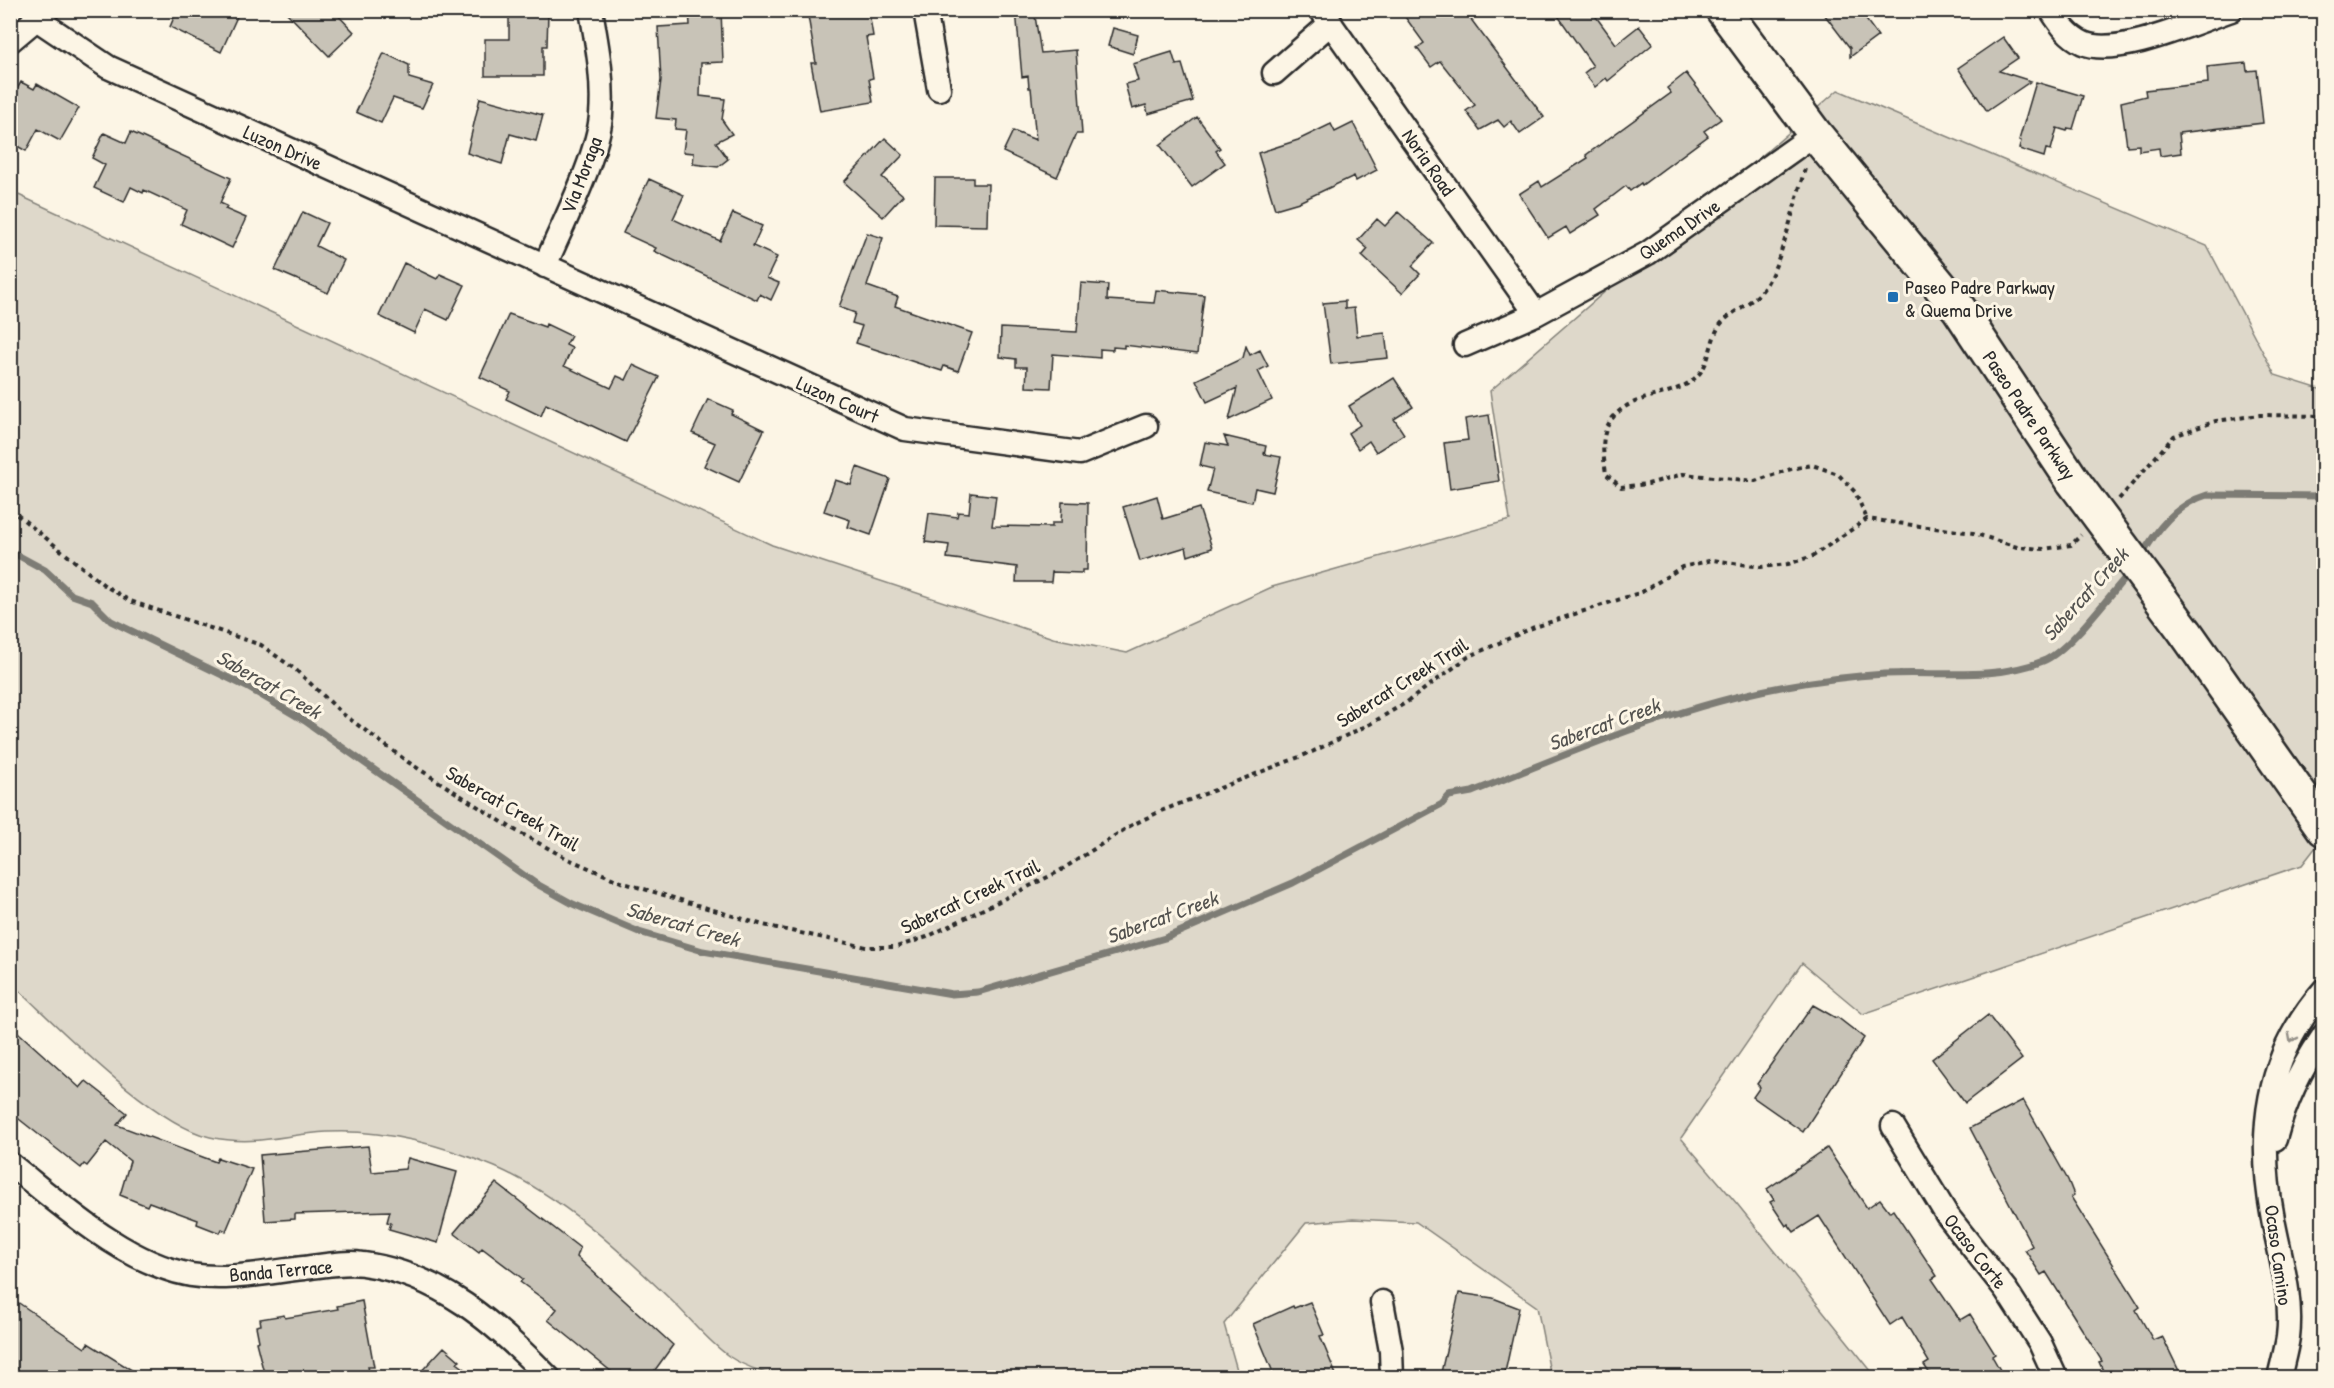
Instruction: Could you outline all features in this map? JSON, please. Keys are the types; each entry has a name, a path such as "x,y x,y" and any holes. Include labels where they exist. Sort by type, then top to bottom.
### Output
{"main road":[{"name":"Paseo Padre Parkway","path":"1723,10 1815,134 1959,309 2073,481 2186,633 2324,829"}],"street":[{"name":"Via Moraga","path":"545,266 594,148 601,116 600,67 591,10"},
{"path":"925,10 939,89"},
{"path":"2051,10 2062,29 2085,44 2128,46 2231,10"},
{"name":"Luzon Drive","path":"39,14 108,67 545,266"},
{"path":"10,41 39,14"},
{"path":"1274,73 1326,17"},
{"name":"Noria Road","path":"1326,17 1536,314"},
{"name":"Quema Drive","path":"1465,345 1536,314 1648,253 1815,134"},
{"name":"Luzon Court","path":"545,266 905,429 1080,453 1146,426"},
{"name":"Ocaso Camino","path":"2279,1377 2288,1336 2287,1288 2273,1217 2268,1167 2268,1101 2276,1072 2290,1039 2324,990"},
{"name":"Ocaso Camino","path":"2268,1167 2281,1114 2302,1066 2324,1035"},
{"name":"Ocaso Corte","path":"1893,1126 1947,1215 2007,1290 2040,1343 2056,1377"},
{"name":"Banda Terrace","path":"10,1164 132,1255 190,1275 240,1276 361,1263 409,1273 455,1296 511,1339 549,1377"},
{"path":"1382,1302 1391,1351 1392,1377"}],"path":[{"name":"Sabercat Creek Trail","path":"10,509 104,585 130,601 261,645 296,669 343,714 408,762 513,829 566,858 621,882 763,926 866,947 896,947 927,938 1058,872 1130,826 1161,811 1312,752 1370,724 1407,702 1468,657 1532,628 1642,592 1682,567 1713,560 1761,567 1788,564 1814,556 1867,519 1855,492 1838,474 1812,465 1755,481 1683,474 1648,484 1621,487 1606,474 1602,444 1608,424 1629,405 1655,394 1680,388 1699,375 1720,325 1760,293 1774,269 1815,134"}],"shaded area":[{"path":"1838,90 2207,246 2275,375 2323,390 2323,838 2302,865 1863,1014 1802,963 1681,1138 1738,1205 1876,1377 1551,1377 1537,1307 1416,1222 1353,1219 1306,1223 1224,1324 1239,1377 775,1377 741,1363 722,1351 631,1262 589,1226 520,1179 495,1167 434,1145 370,1133 327,1132 242,1141 210,1137 187,1128 134,1094 79,1047 11,983 10,191 772,545 1053,638 1127,653 1272,587 1510,520 1490,391"}],"building":[{"path":"177,10 240,10 221,52 170,27"},
{"path":"284,10 333,10 354,32 329,56"},
{"path":"689,10 721,10 723,62 701,63 700,96 725,99 722,120 732,134 716,142 728,159 718,167 693,164 694,153 683,152 686,130 675,129 676,120 656,118 661,80 658,27 690,25"},
{"path":"807,10 837,10 838,15 869,12 873,36 866,37 873,78 869,79 873,102 820,111 811,63 816,63"},
{"path":"1016,10 1034,10 1041,53 1076,50 1082,134 1076,134 1057,177 1003,152 1013,131 1036,140 1031,88 1029,88 1028,76 1022,77"},
{"path":"1400,10 1464,10 1544,117 1520,134 1511,121 1504,127 1498,120 1480,130 1466,111 1475,105 1440,61 1431,67 1417,48 1424,43"},
{"path":"1554,10 1591,10 1616,44 1639,26 1653,44 1608,81 1606,78 1595,87 1584,73 1593,66"},
{"path":"1821,10 1859,10 1878,36 1850,57 1850,48"},
{"path":"509,12 548,12 547,46 543,46 543,76 485,76 485,39 509,39"},
{"path":"1113,28 1138,35 1133,54 1108,46"},
{"path":"2003,37 2018,58 1999,71 2031,81 1987,111 1958,68"},
{"path":"1172,52 1176,65 1182,64 1193,101 1148,114 1146,105 1132,109 1125,84 1138,81 1133,64"},
{"path":"384,53 409,65 409,78 433,85 422,108 393,98 381,123 356,112"},
{"path":"2246,63 2247,71 2257,70 2263,123 2179,133 2181,153 2160,156 2159,148 2139,151 2139,145 2127,146 2121,102 2146,96 2145,90 2208,83 2207,67"},
{"path":"1686,73 1721,119 1704,131 1708,136 1642,185 1641,183 1630,191 1626,186 1596,209 1600,215 1570,234 1566,227 1548,238 1519,194 1539,181 1542,187 1588,158 1586,155 1671,93 1667,88"},
{"path":"21,82 34,89 37,84 79,108 60,141 38,129 26,151 10,142 10,101"},
{"path":"2036,82 2083,96 2073,129 2068,128 2067,131 2057,128 2051,150 2046,149 2044,157 2019,149 2021,141 2019,140"},
{"path":"480,98 543,115 536,141 510,134 502,164 467,153"},
{"path":"1197,117 1220,148 1216,151 1225,163 1192,187 1160,145"},
{"path":"1353,123 1377,170 1356,181 1354,176 1299,202 1275,209 1258,153 1298,140 1331,124 1335,132"},
{"path":"131,132 231,178 220,203 227,206 225,209 246,218 232,248 181,224 187,210 144,190 143,193 131,187 124,202 94,188 105,165 92,158 104,133 126,143"},
{"path":"885,138 903,155 882,177 903,195 883,217 844,182"},
{"path":"935,178 973,178 973,184 988,184 987,226 934,225"},
{"path":"649,179 684,195 673,219 720,241 733,213 762,226 753,246 777,257 767,278 779,283 771,300 760,294 757,300 654,251 656,248 623,233"},
{"path":"303,212 327,223 316,246 344,260 328,293 275,270"},
{"path":"1398,212 1433,243 1412,266 1420,274 1402,293 1362,256 1368,249 1358,240 1377,219 1385,226"},
{"path":"867,233 883,238 867,286 898,297 895,306 972,333 958,371 944,366 942,371 856,343 862,326 852,323 855,313 839,307"},
{"path":"404,263 437,279 440,274 465,285 448,320 425,309 414,333 379,316"},
{"path":"1081,283 1108,285 1107,300 1154,303 1156,290 1204,295 1197,354 1124,345 1124,348 1113,347 1113,350 1100,349 1100,358 1053,354 1051,388 1026,387 1027,367 1016,367 1016,359 1000,357 1001,328 1077,332"},
{"path":"1345,301 1345,309 1354,308 1357,336 1385,333 1388,358 1331,364 1323,303"},
{"path":"509,314 545,327 546,324 571,336 566,345 572,348 564,366 611,388 617,376 626,380 633,365 659,377 626,442 546,404 541,416 506,399 510,391 480,377"},
{"path":"1246,346 1250,355 1260,350 1268,366 1258,371 1272,400 1229,420 1237,388 1207,402 1196,380 1243,358"},
{"path":"1394,378 1413,407 1394,419 1404,434 1376,452 1369,441 1358,449 1348,433 1360,425 1349,406"},
{"path":"708,399 733,410 731,414 764,430 739,482 704,466 715,443 692,433"},
{"path":"1489,415 1499,481 1450,489 1444,443 1468,440 1465,419"},
{"path":"1224,436 1266,446 1264,454 1281,457 1273,492 1255,488 1252,502 1207,492 1213,469 1200,466 1205,442 1228,446"},
{"path":"857,467 890,479 871,535 848,527 850,520 824,511 835,480 851,485"},
{"path":"971,493 996,496 992,526 1052,527 1052,523 1061,523 1062,502 1088,503 1087,570 1082,570 1082,573 1052,572 1051,582 1016,582 1017,567 947,558 949,545 925,542 929,513 957,517 958,512 969,513"},
{"path":"1157,496 1163,519 1199,508 1212,548 1188,556 1186,547 1140,561 1123,507"},
{"path":"1813,1005 1837,1017 1864,1038 1803,1132 1753,1097 1760,1087 1757,1084"},
{"path":"1988,1015 2022,1059 1965,1103 1932,1059"},
{"path":"10,1025 80,1088 86,1081 127,1113 117,1125 216,1162 218,1158 252,1169 226,1231 222,1229 220,1233 197,1224 198,1220 149,1202 147,1206 120,1195 130,1161 106,1142 87,1166 84,1164 81,1168 10,1112"},
{"path":"2023,1100 2068,1180 2074,1195 2071,1197 2140,1307 2136,1310 2153,1340 2162,1336 2182,1377 2106,1377 2099,1362 2102,1361 2046,1272 2041,1275 2025,1250 2032,1246 1970,1128"},
{"path":"368,1146 372,1172 405,1169 408,1158 457,1172 438,1243 389,1229 391,1223 387,1222 390,1211 295,1214 295,1219 265,1221 260,1155"},
{"path":"1827,1148 1867,1208 1880,1199 1890,1212 1893,1210 1937,1276 1932,1279 1960,1320 1970,1314 1995,1354 1992,1356 2004,1377 1932,1377 1924,1365 1929,1362 1902,1317 1890,1325 1819,1216 1794,1232 1788,1224 1786,1226 1770,1202 1774,1200 1767,1189"},
{"path":"496,1183 580,1248 577,1257 673,1345 650,1377 618,1377 548,1320 557,1309 520,1282 523,1279 482,1248 479,1252 454,1233"},
{"path":"1459,1293 1493,1298 1519,1308 1504,1377 1440,1377"},
{"path":"10,1297 85,1348 88,1343 143,1377 22,1377 10,1370"},
{"path":"362,1301 374,1367 368,1367 369,1371 310,1377 265,1377 256,1342 259,1341 256,1326 261,1325 260,1319 284,1315 285,1318 338,1309 337,1306"},
{"path":"1310,1302 1324,1335 1320,1336 1337,1377 1275,1377 1253,1324 1293,1306 1294,1308"},
{"path":"444,1347 460,1361 457,1363 476,1377 416,1377"}],"waterway":[{"name":"Sabercat Creek","path":"2141,557 2153,537 2176,511 2207,495 2324,496"},
{"name":"Sabercat Creek","path":"10,551 45,570 72,595 92,602 111,621 247,687 305,721 535,883 573,904 639,932 703,951 952,994 978,992 1165,938 1293,883 1442,804 1449,796 1472,792 1586,746 1702,706 1781,687 1833,679 1904,673 1985,673 2005,671 2043,661 2065,646 2077,634 2131,571"}],"place":[{"name":"Paseo Padre Parkway & Quema Drive","path":"1893,297"}]}
